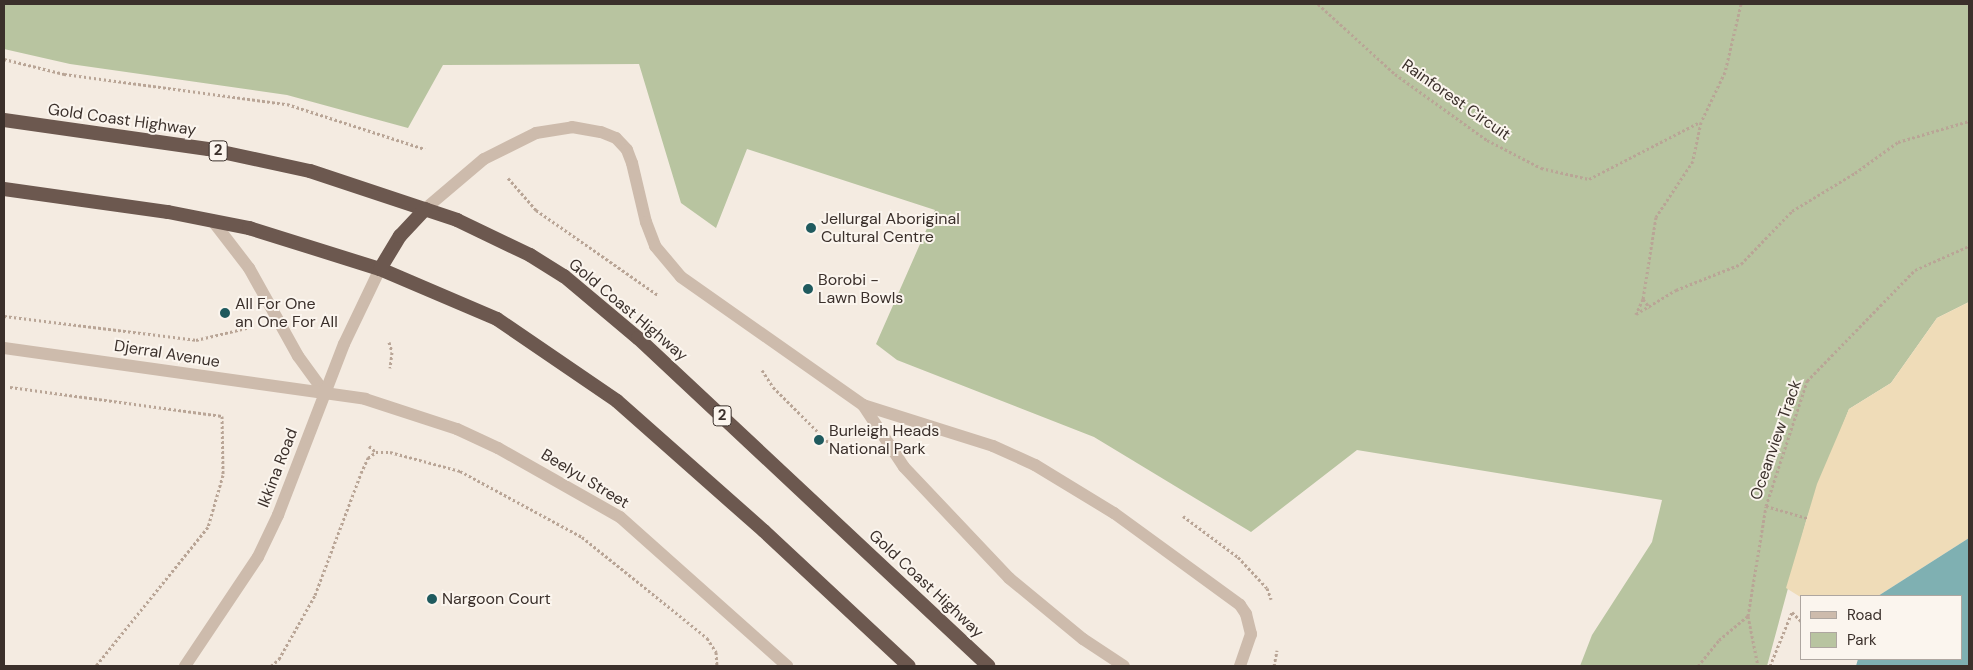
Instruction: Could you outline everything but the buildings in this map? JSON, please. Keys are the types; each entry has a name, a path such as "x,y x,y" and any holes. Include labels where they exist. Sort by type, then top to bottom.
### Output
{"highway":[{"name":"Gold Coast Highway","path":"4,120 265,160 318,173 457,220 530,255 599,304 989,666"},
{"path":"4,189 212,220 257,230 380,269 497,319 617,401 764,532 909,666"},
{"path":"380,269 400,236 425,209"}],"street":[{"path":"425,209 475,166 510,144 552,129 572,127 602,132 616,138 627,150 646,222 665,262 724,309 863,405 994,446 1035,465 1114,513 1240,606 1251,634 1240,666"},
{"path":"212,220 249,268 298,356 325,393"},
{"name":"Ikkina Road","path":"185,666 258,557 278,515 355,318 380,269"},
{"name":"Djerral Avenue","path":"4,348 325,393"},
{"name":"Beelyu Street","path":"325,393 365,399 457,429 591,498 620,517 786,666"},
{"path":"863,405 904,467 987,557 1044,608 1124,666"}],"path":[{"name":"Rainforest Circuit","path":"1318,4 1395,74 1488,140 1541,168 1589,179 1701,122"},
{"path":"1741,4 1725,72 1701,122 1693,161 1656,217 1643,299 1636,314 1650,308 1676,290 1741,264 1792,211 1855,173 1898,142 1969,121"},
{"path":"4,59 64,74 287,104 425,149"},
{"path":"508,177 536,210 664,299"},
{"name":"Oceanview Track","path":"1748,616 1766,506 1807,381 1915,270 1969,246"},
{"path":"1643,299 1650,308"},
{"path":"4,316 196,340 257,325"},
{"path":"389,342 392,352 390,368"},
{"path":"775,376 760,366 772,387 834,448"},
{"path":"10,387 222,416 223,475 208,527 96,666"},
{"path":"369,446 376,452"},
{"path":"271,666 279,659 315,595 361,473 368,458 376,452 390,452 460,471 553,519 582,537 707,638 716,652 717,666"},
{"path":"1766,506 1807,518"},
{"path":"1770,666 1792,612 1800,620"},
{"path":"1698,666 1719,640 1748,616 1758,666"}],"green space":[{"path":"4,4 1969,4 1969,302 1937,318 1891,383 1849,409 1807,518 1767,666 1580,666 1592,635 1652,542 1662,500 1357,450 1251,532 1094,437 897,360 876,344 935,210 747,149 716,228 681,203 639,64 443,65 408,128 287,95 70,64 4,49"}],"sand":[{"path":"1969,302 1969,538 1880,595 1800,595 1800,597 1786,588 1817,484 1849,409 1891,383 1937,318"}],"water":[{"path":"1969,538 1969,666 1856,666 1858,660 1963,660 1963,595 1880,595"}],"place":[{"name":"Jellurgal Aboriginal Cultural Centre","path":"811,228"},
{"name":"Borobi - Lawn Bowls","path":"808,289"},
{"name":"All For One an One For All","path":"225,313"},
{"name":"Burleigh Heads National Park","path":"819,440"},
{"name":"Nargoon Court","path":"432,599"}]}
